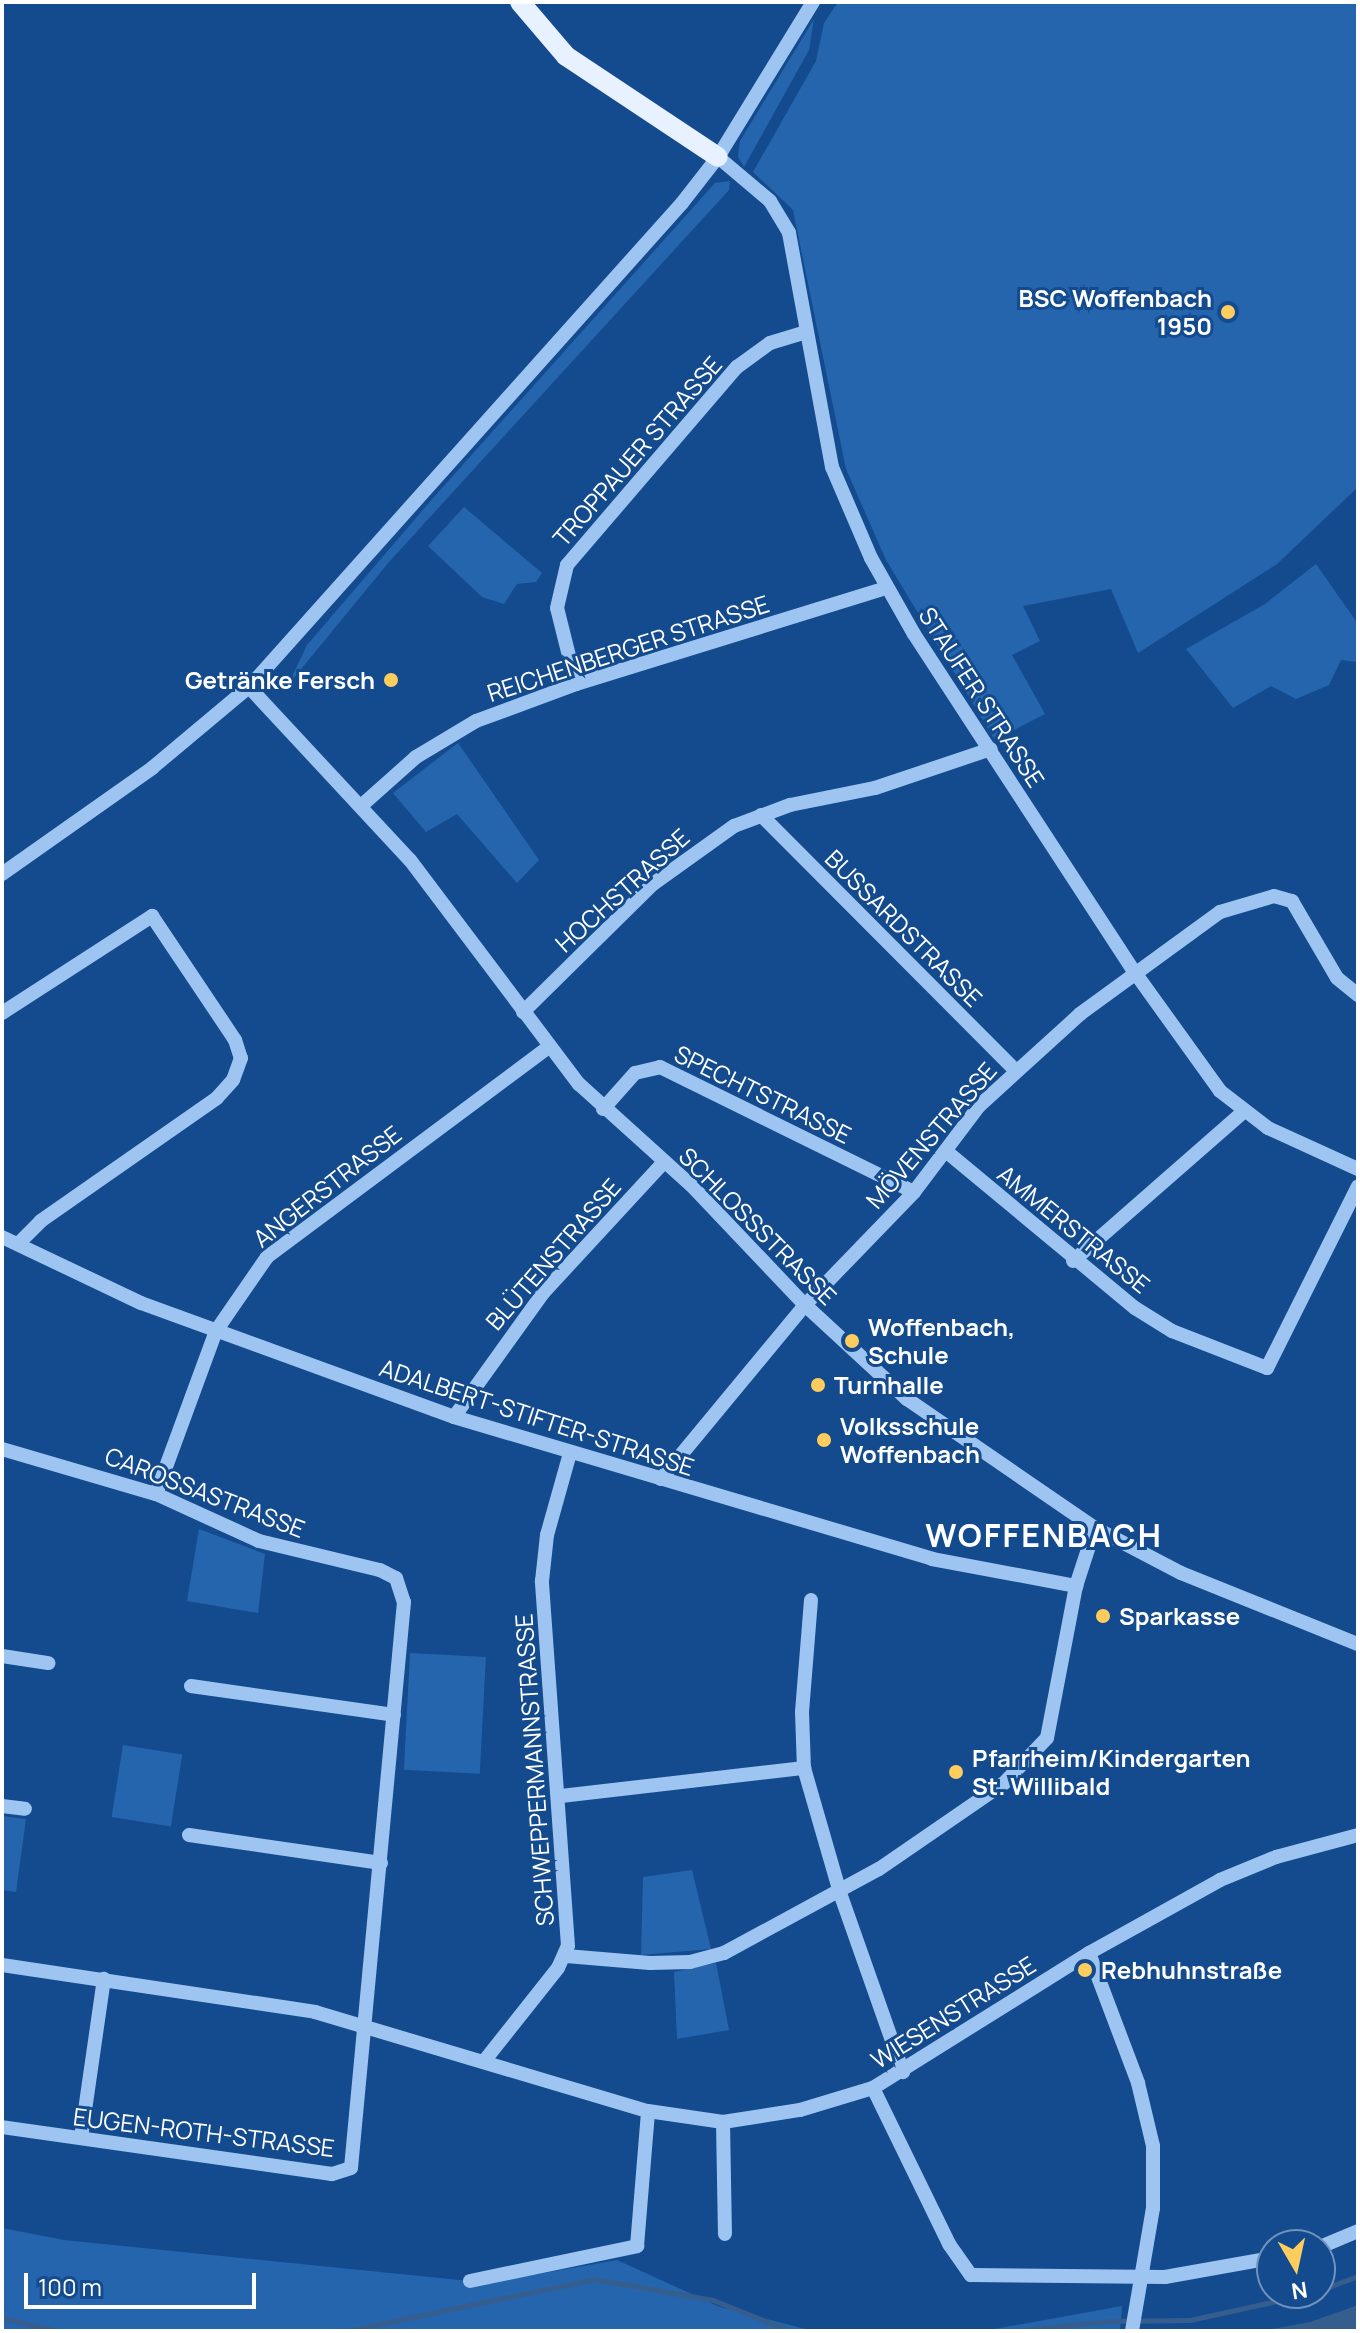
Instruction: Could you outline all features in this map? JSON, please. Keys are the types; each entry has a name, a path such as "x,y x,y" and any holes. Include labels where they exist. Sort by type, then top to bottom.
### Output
{"main road":[{"path":"520,2 566,56 718,157"}],"street":[{"path":"2,874 176,751 249,687 658,231 718,157 813,2"},
{"name":"STAUFER STRASSE","path":"718,157 762,193 785,224 832,467 886,588 1136,974 1220,1091 1243,1112 1358,1169"},
{"name":"TROPPAUER STRASSE","path":"576,684 557,608 567,565 737,367 770,343 805,332"},
{"name":"REICHENBERGER STRASSE","path":"361,806 450,734 576,684 886,588"},
{"name":"SCHLOSSSTRASSE","path":"249,687 410,860 547,1048 603,1109 692,1186 805,1305 958,1439 1095,1528 1181,1573 1355,1639"},
{"name":"HOCHSTRASSE","path":"523,1012 680,861 761,815 903,780 991,749"},
{"name":"BUSSARDSTRASSE","path":"761,815 1016,1071"},
{"name":"MÖVENSTRASSE","path":"661,1479 805,1305 914,1192 979,1106 1080,1014 1220,912 1282,897 1301,913 1337,978 1358,995"},
{"path":"2,1013 152,916 235,1040 241,1058 233,1080 217,1098 41,1221 19,1243"},
{"name":"ANGERSTRASSE","path":"156,1494 216,1331 251,1276 281,1244 547,1048"},
{"name":"SPECHTSTRASSE","path":"603,1109 635,1073 660,1067 914,1192"},
{"path":"1073,1261 1243,1112"},
{"name":"AMMERSTRASSE","path":"947,1152 1073,1261 1172,1331 1267,1368 1358,1186"},
{"name":"BLÜTENSTRASSE","path":"454,1417 543,1293 663,1163"},
{"name":"ADALBERT-STIFTER-STRASSE","path":"2,1237 141,1303 454,1417 932,1559 1076,1586"},
{"name":"CAROSSASTRASSE","path":"2,1449 156,1494 259,1541 392,1574 404,1602 366,2023"},
{"name":"SCHWEPPERMANNSTRASSE","path":"485,2060 566,1956 561,1796 543,1560 570,1453"},
{"path":"566,1956 690,1962 765,1935 840,1893 978,1804 1033,1759 1054,1715 1076,1586 1095,1528"},
{"path":"811,1600 802,1712 804,1768 840,1893 903,2072"},
{"path":"2,1656 48,1663"},
{"path":"191,1686 394,1715"},
{"path":"561,1796 804,1768"},
{"path":"2,1806 25,1809"},
{"path":"189,1835 381,1863"},
{"name":"WIESENSTRASSE","path":"2,1965 366,2023 648,2111 723,2122 800,2110 873,2088 1089,1953 1250,1866 1358,1835"},
{"path":"1089,1953 1138,2083 1153,2146 1153,2208 1132,2331"},
{"path":"81,2138 104,1979"},
{"name":"EUGEN-ROTH-STRASSE","path":"2,2127 341,2173 354,2163 366,2023"},
{"path":"873,2088 949,2244 971,2275 1139,2278 1256,2260"},
{"path":"470,2281 637,2246 648,2111"},
{"path":"723,2122 725,2234"},
{"path":"1336,2240 1358,2231"}],"shaded area":[{"path":"838,2 1358,2 1358,487 1277,564 1138,653 1111,589 1023,606 1040,641 1012,655 1045,714 995,740 886,560 846,469 793,210 753,172 816,61 824,23"},
{"path":"814,19 809,50 744,167 738,157 740,141"},
{"path":"730,181 729,190 389,562 288,685 307,645 434,497 715,183"},
{"path":"464,507 542,573 536,582 517,584 504,604 482,597 428,546"},
{"path":"1316,564 1358,624 1358,662 1341,660 1329,685 1296,699 1271,686 1233,708 1186,649 1265,604"},
{"path":"458,743 539,860 517,883 457,814 426,832 393,793"},
{"path":"199,1529 265,1554 258,1613 187,1601"},
{"path":"410,1653 486,1657 480,1774 404,1770"},
{"path":"123,1745 182,1754 171,1826 112,1817"},
{"path":"2,1816 26,1819 16,1892 2,1890"},
{"path":"692,1870 711,1949 641,1955 643,1877"},
{"path":"716,1963 729,2030 677,2039 674,1972"},
{"path":"2,2228 64,2240 489,2283 617,2260 720,2307 813,2331 2,2331"},
{"path":"1358,2305 1358,2331 1262,2331 1310,2322"},
{"path":"1122,2306 1120,2331 983,2331 989,2330"}],"waterway":[{"path":"1336,2284 1358,2276"},
{"path":"346,2331 594,2279 713,2300 790,2331"},
{"path":"1013,2331 1109,2321 1190,2320 1256,2306"},
{"path":"2,2318 58,2331"}],"place":[{"name":"BSC Woffenbach 1950","path":"1228,312"},
{"name":"Getränke Fersch","path":"391,680"},
{"name":"Woffenbach, Schule","path":"852,1341"},
{"name":"Turnhalle","path":"818,1385"},
{"name":"Volksschule Woffenbach","path":"824,1440"},
{"name":"Sparkasse","path":"1103,1616"},
{"name":"Pfarrheim/Kindergarten St. Willibald","path":"956,1772"},
{"name":"Rebhuhnstraße","path":"1085,1970"}],"district":[{"name":"WOFFENBACH","path":"1044,1535"}]}
